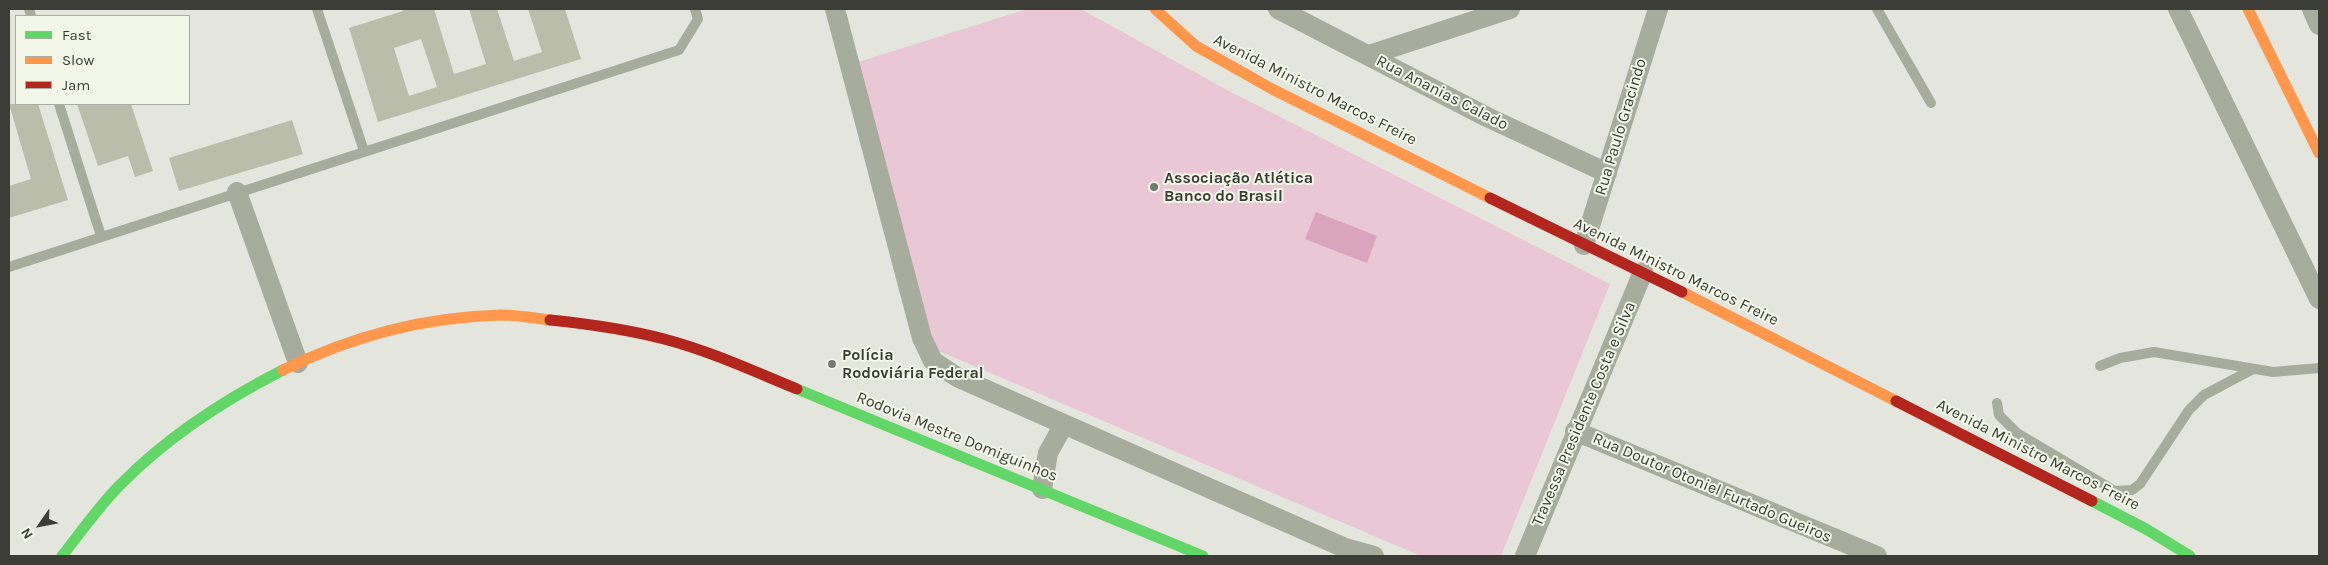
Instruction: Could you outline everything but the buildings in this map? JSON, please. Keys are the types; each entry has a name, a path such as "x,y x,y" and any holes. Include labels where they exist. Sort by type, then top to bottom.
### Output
{"main road":[{"name":"Avenida Ministro Marcos Freire","path":"1155,9 1196,46 1256,81 1584,245 1643,272 2146,529 2190,556"},
{"path":"2248,9 2318,149"},
{"name":"Rodovia Mestre Domiguinhos","path":"62,556 120,485 166,443 217,407 320,352 371,334 426,321 502,315 606,326 664,339 717,356 1203,556"}],"street":[{"path":"835,9 929,356 932,361 957,377 1346,548 1374,556"},
{"name":"Rua Ananias Calado","path":"1278,9 1487,117 1607,173"},
{"path":"1369,55 1510,9"},
{"name":"Rua Paulo Gracindo","path":"1584,245 1658,9"},
{"path":"2178,9 2319,299"},
{"path":"2312,9 2319,24"},
{"path":"237,192 298,363"},
{"name":"Travessa Presidente Costa e Silva","path":"1525,556 1575,431 1643,272"},
{"path":"1042,489 1048,453 1064,424"},
{"name":"Rua Doutor Otoniel Furtado Gueiros","path":"1575,431 1878,556"}],"lane":[{"path":"317,9 364,151"},
{"path":"9,266 679,50 698,19 695,9"},
{"path":"1877,9 1931,103"},
{"path":"59,105 101,236"},
{"path":"2100,366 2120,358 2154,352 2273,372 2319,368"},
{"path":"1997,403 1999,415 2017,433 2116,491 2132,490 2140,484 2150,470 2189,410 2204,395 2253,368"}],"shaded area":[{"name":"Associação Atlética Banco do Brasil","path":"1027,9 1081,9 1227,90 1610,284 1501,556 1421,556 934,349 855,63"},
{"path":"1316,212 1377,236 1367,263 1305,239"}],"traffic: fast":[{"path":"62,556 112,493 157,451 218,407 283,370"},
{"path":"797,389 1203,556"},
{"path":"2092,501 2146,529 2190,556"}],"traffic: slow":[{"path":"1155,9 1196,46 1272,89 1490,198"},
{"path":"2248,9 2319,153"},
{"path":"1682,292 1896,401"},
{"path":"283,370 335,347 389,330 416,324 501,315 550,320"}],"traffic: jam":[{"path":"1490,198 1682,292"},
{"path":"550,320 607,327 664,339 715,355 797,389"},
{"path":"1896,401 2092,501"}],"place":[{"name":"Associação Atlética Banco do Brasil","path":"1154,187"},
{"name":"Polícia Rodoviária Federal","path":"832,364"}]}
